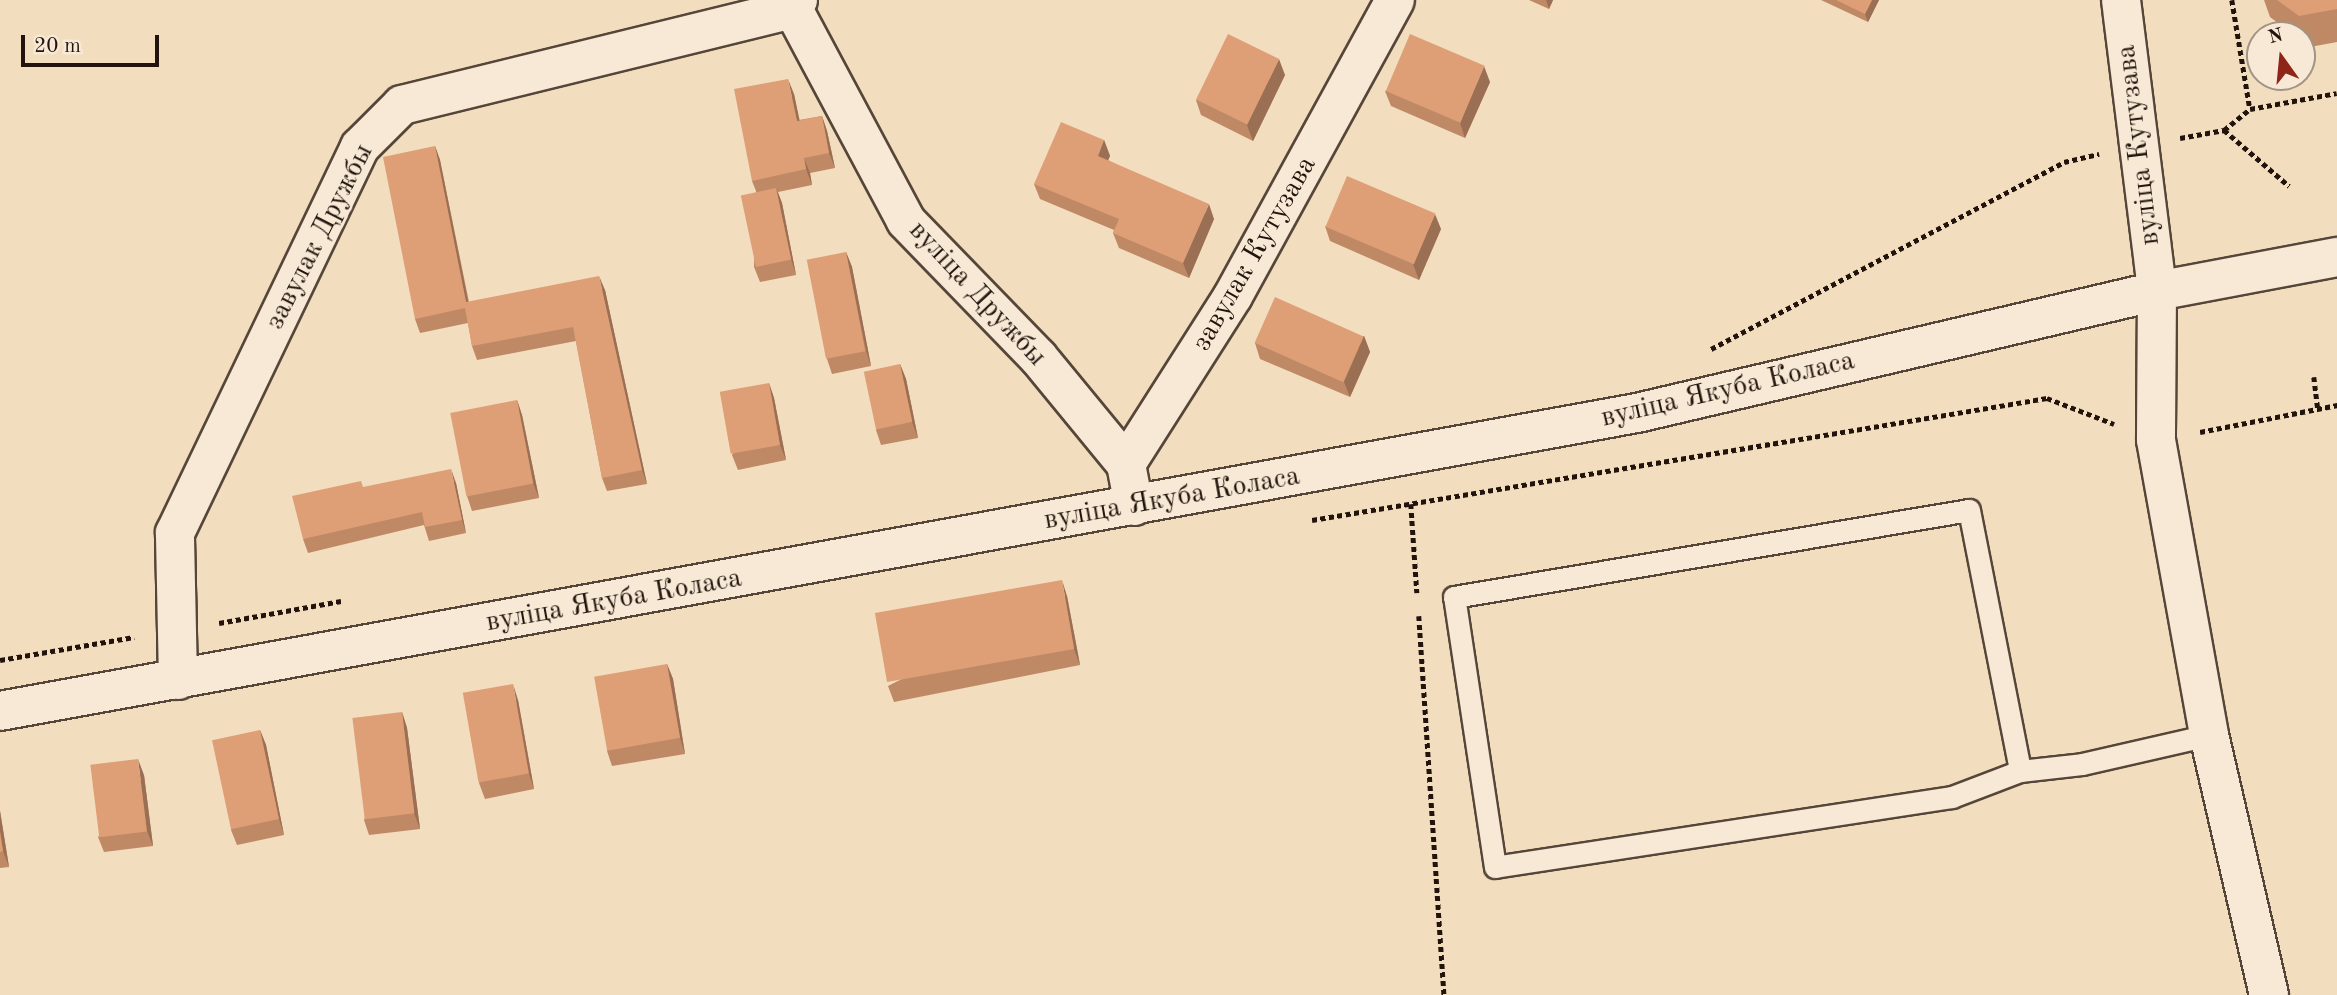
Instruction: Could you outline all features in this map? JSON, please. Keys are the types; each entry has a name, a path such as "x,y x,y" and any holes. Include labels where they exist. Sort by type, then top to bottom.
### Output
{"street":[{"name":"завулак Кутузава","path":"1126,464 1233,296 1395,0"},
{"name":"вуліца Кутузава","path":"2121,0 2157,291 2156,440 2209,735 2269,995"},
{"name":"вуліца Дружбы","path":"796,5 906,221 1038,357 1126,464"},
{"name":"завулак Дружбы","path":"178,680 175,533 360,147 402,105 796,5"},
{"name":"вуліца Якуба Коласа","path":"0,711 1637,413 2157,291 2337,257"},
{"path":"1126,464 1133,506"}],"lane":[{"path":"2020,771 1969,510 1454,597 1495,867 1952,797 2020,771 2082,764 2209,735"}],"path":[{"path":"2232,0 2250,109"},
{"path":"2141,146 2224,130 2250,109 2337,93"},
{"path":"2224,130 2289,186"},
{"path":"2314,377 2318,409"},
{"path":"1300,522 2048,398 2156,440 2337,405"},
{"path":"1410,504 1418,600"},
{"path":"1419,614 1444,995"}],"building":[{"path":"1836,0 1872,0 1865,14"},
{"path":"2277,0 2337,0 2337,9 2299,16"},
{"path":"1228,34 1279,59 1247,125 1196,100"},
{"path":"1410,34 1485,66 1460,123 1386,91"},
{"path":"788,79 797,121 822,116 829,153 804,158 806,169 752,181 734,89"},
{"path":"1061,122 1104,140 1098,156 1209,204 1183,263 1113,233 1119,219 1034,184"},
{"path":"435,146 466,302 599,276 642,470 602,478 573,327 472,346 465,308 415,319 383,157"},
{"path":"1347,176 1435,214 1414,264 1326,227"},
{"path":"776,188 791,259 756,267 741,195"},
{"path":"846,252 865,351 826,359 807,260"},
{"path":"1275,297 1364,336 1343,382 1255,343"},
{"path":"900,364 912,422 876,429 864,372"},
{"path":"769,383 780,445 731,454 720,392"},
{"path":"517,400 533,483 466,496 450,413"},
{"path":"451,469 462,520 425,527 422,512 303,539 292,496 361,481 363,487"},
{"path":"1062,580 1074,649 887,682 875,613"},
{"path":"667,664 680,738 607,751 594,677"},
{"path":"513,684 529,774 479,782 463,693"},
{"path":"402,712 414,813 365,819 352,718"},
{"path":"260,730 279,819 231,829 212,740"},
{"path":"138,759 147,831 99,837 90,765"}]}
